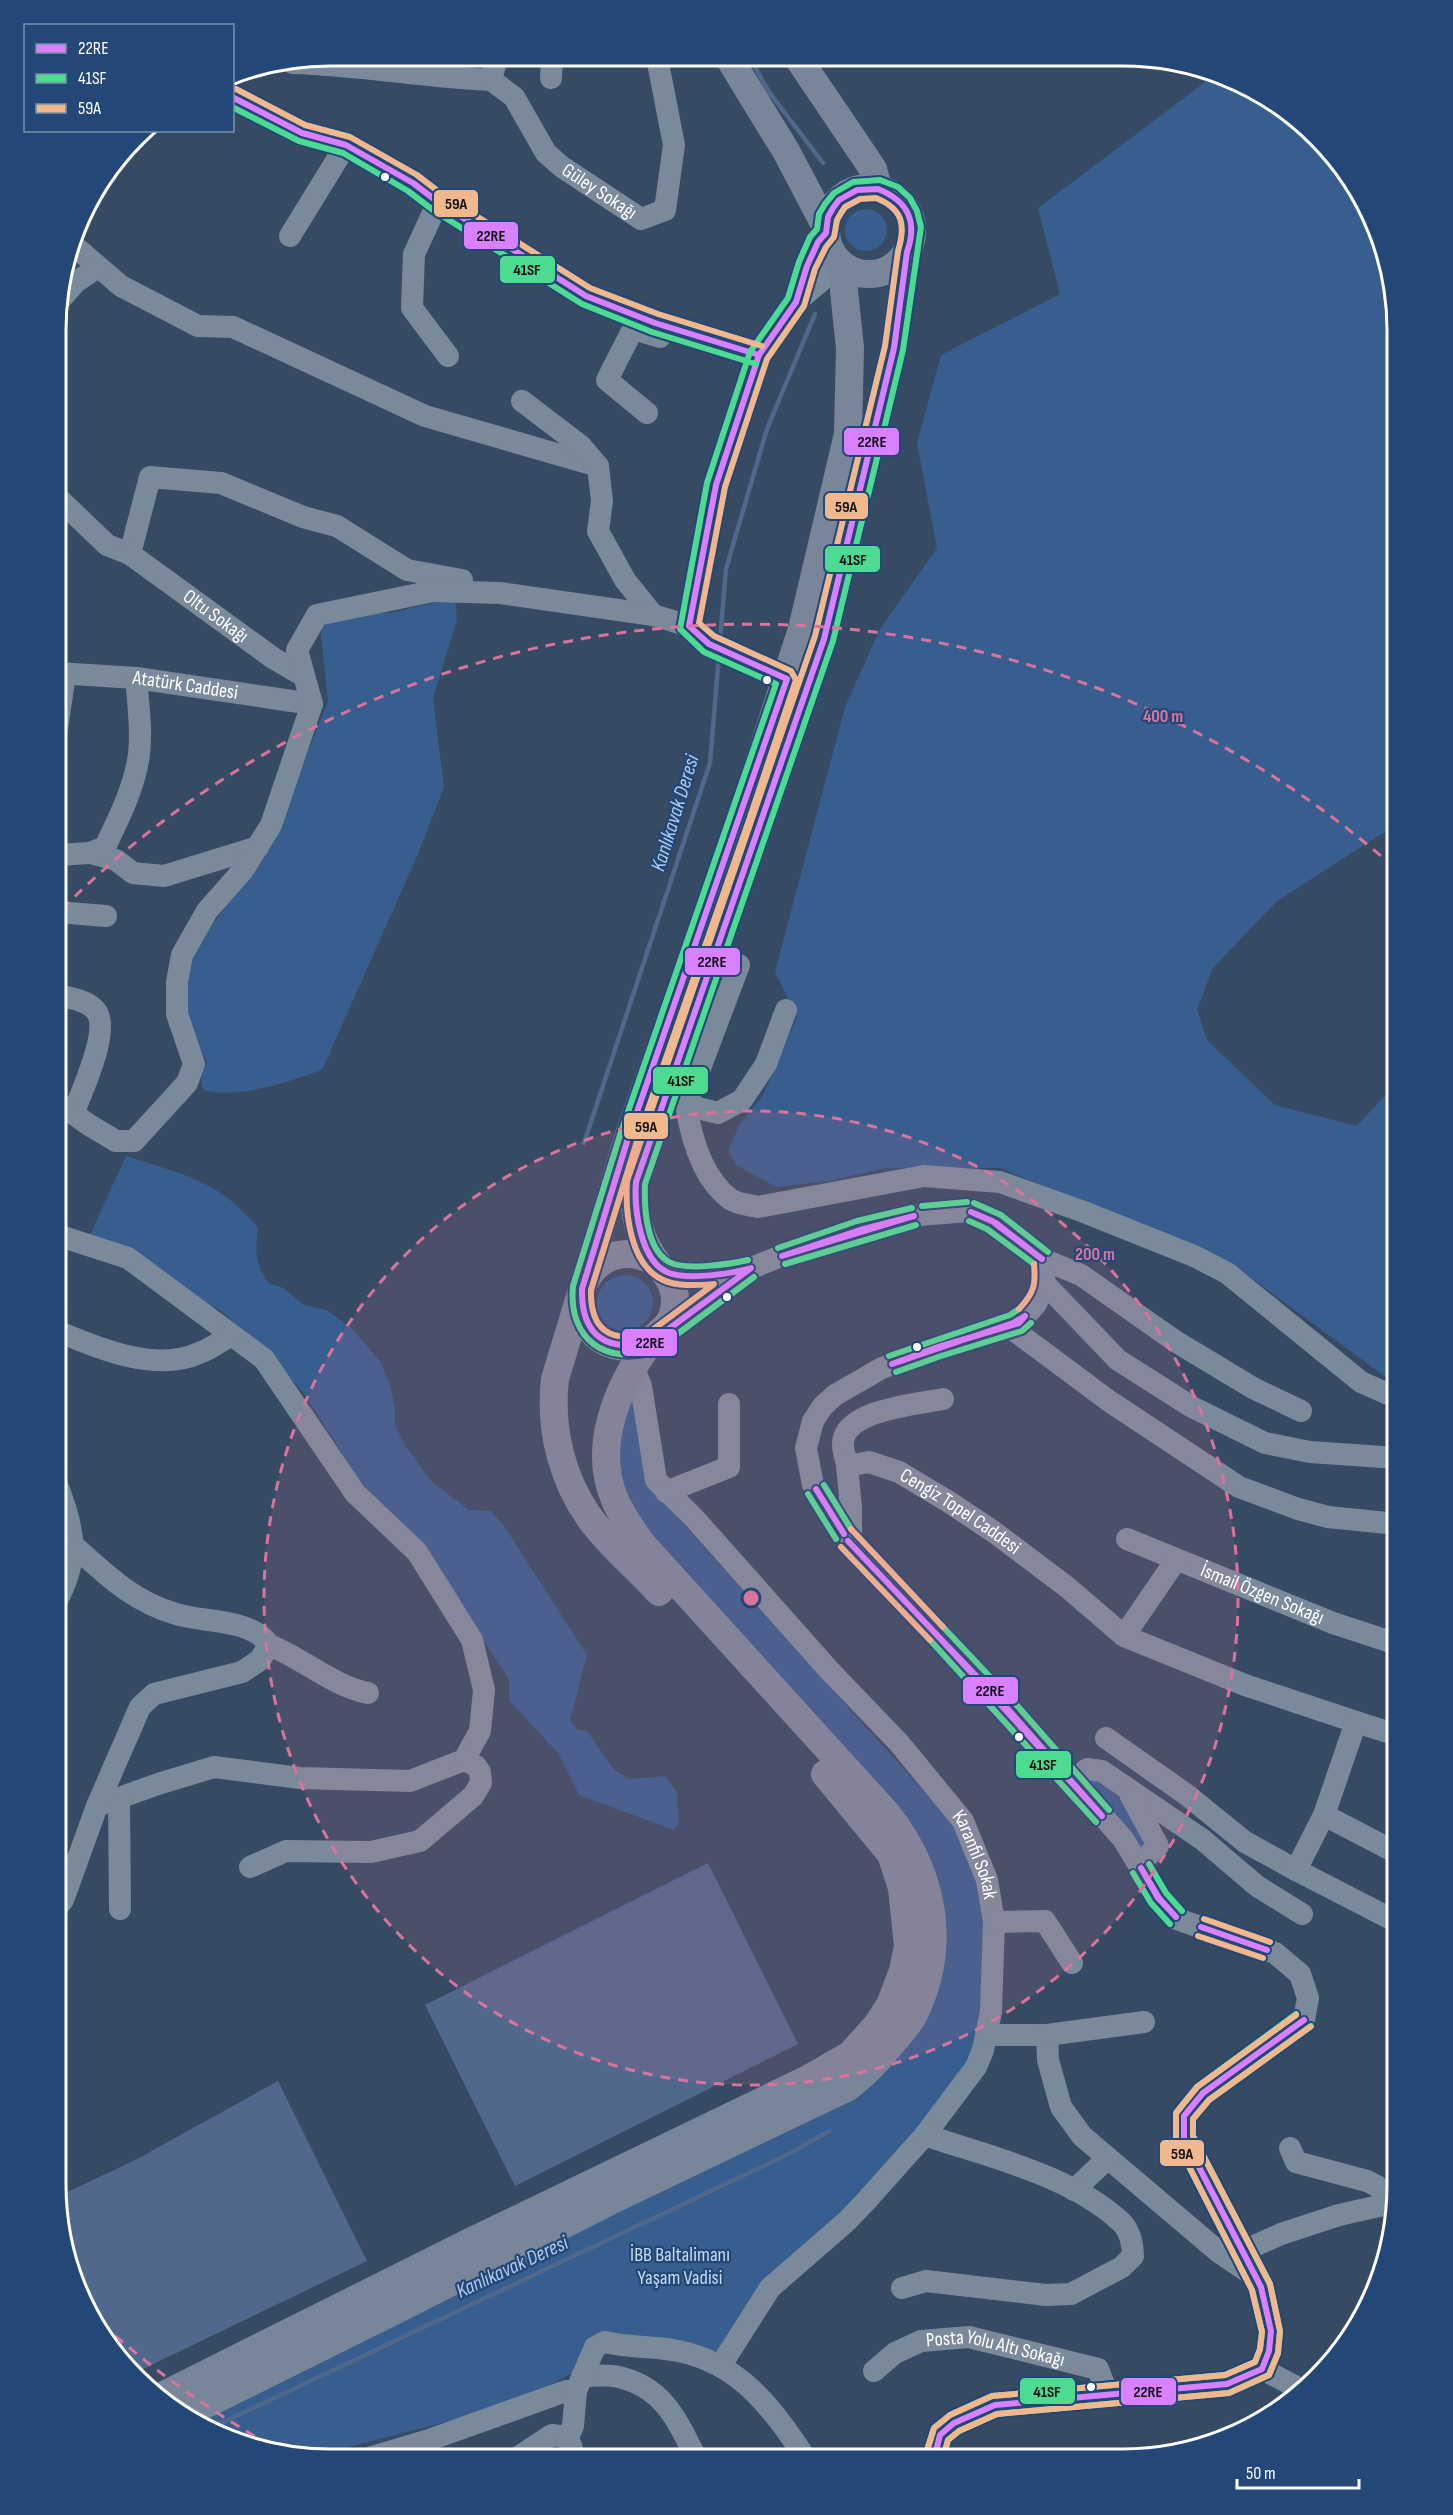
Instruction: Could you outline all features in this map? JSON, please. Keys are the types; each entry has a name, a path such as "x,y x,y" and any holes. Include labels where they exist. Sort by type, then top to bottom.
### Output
{"main road":[{"path":"734,66 786,151 826,230 833,255 843,266 864,274 884,272 901,261 907,252"},
{"path":"803,66 873,169 878,189"},
{"path":"193,2411 616,2198 848,2087 868,2072 913,2016 925,1984 932,1955 929,1893 921,1868 909,1844 888,1815 641,1543 615,1500 608,1477 606,1450 609,1424 618,1397 633,1366 669,1323 674,1310 675,1297 672,1284 645,1244 637,1220 634,1207 636,1182 824,639 894,348 912,228 903,204 894,195 878,189 857,190 848,194 833,208 826,230"},
{"path":"168,2393 470,2242 810,2078 850,2055 877,2025 894,1997 903,1971 908,1946 902,1888 891,1854 831,1780 641,1572 595,1525 575,1494 562,1463 557,1441 553,1394 558,1365 629,1135 740,820 802,629 848,434 850,348 843,266"},
{"path":"656,1338 636,1347 620,1347 605,1342 586,1323 582,1291 591,1270 615,1254 643,1255 661,1267"}],"street":[{"path":"356,66 446,78 491,80 495,66"},
{"name":"Güley Sokağı","path":"491,80 514,97 546,153 562,167 641,219 665,210 674,145 659,66"},
{"path":"234,98 302,134 346,144 413,183 438,202 586,296 655,323 759,355"},
{"path":"290,236 346,144"},
{"path":"438,202 414,254 412,308 448,356"},
{"path":"689,626 716,485 759,355 796,302 813,249 826,230"},
{"path":"79,250 121,286 198,326 233,327 425,416 598,466"},
{"path":"796,302 843,266"},
{"path":"69,290 98,267"},
{"path":"647,413 607,380 633,329 692,347 709,339"},
{"path":"522,401 581,446 598,466 602,501 598,531 625,580 653,615"},
{"path":"130,554 150,477 220,483 303,517 336,526 407,570 466,581 500,593"},
{"name":"Oltu Sokağı","path":"66,506 106,545 130,554 273,658 304,676"},
{"path":"66,1109 116,1141 134,1141 187,1083 194,1064 177,1014 177,982 182,955 207,911 243,870 271,825 312,704 297,650 317,615 433,591 500,593 653,615 689,626 709,644 787,679"},
{"name":"Atatürk Caddesi","path":"66,673 136,678 312,704"},
{"path":"66,854 90,853 105,847 128,795 139,754 136,678"},
{"path":"90,853 116,860 133,873 164,876 258,847"},
{"path":"66,913 106,916"},
{"path":"739,965 686,1105 690,1130 699,1156 712,1178 732,1201 758,1207 924,1176 1000,1182 1084,1212 1194,1256 1227,1273 1360,1382 1387,1394"},
{"path":"66,998 88,1004 97,1011 100,1021 93,1062 66,1106"},
{"path":"686,1105 718,1113 742,1100 766,1064 786,1010"},
{"path":"661,1267 704,1276 749,1269 796,1250 919,1215 969,1211 992,1221 1042,1259 1081,1275 1185,1347 1253,1388 1301,1411"},
{"path":"66,1238 128,1258 264,1359 356,1492 417,1552 472,1640 484,1690 480,1731 465,1760 410,1781 300,1778 214,1767 97,1806"},
{"path":"936,2449 940,2435 954,2423 995,2405 1227,2384 1262,2369 1269,2351 1271,2331 1261,2287 1184,2138 1184,2116 1203,2093 1304,2020 1308,1998 1300,1974 1275,1953 1177,1918 1160,1898 1123,1839 1006,1707 851,1543 813,1485 806,1448 813,1421 823,1406 835,1395 882,1368 1018,1323 1036,1304 1045,1284 1042,1259"},
{"path":"656,1338 749,1269"},
{"path":"1045,1284 1118,1360 1192,1407 1264,1443 1310,1452 1387,1457"},
{"path":"1007,1325 1108,1401 1239,1487 1328,1517 1387,1523"},
{"path":"66,1335 109,1353 170,1361 199,1354 231,1335"},
{"name":"Karanfil Sokak","path":"633,1366 641,1386 656,1480 694,1518 829,1670 899,1743 963,1821 987,1880 994,1922 991,2012 987,2035 976,2067 925,2135 848,2221 770,2288 721,2365"},
{"path":"851,1543 851,1508 843,1442 848,1429 866,1415 943,1399"},
{"path":"666,1492 729,1467 729,1404"},
{"name":"Cengiz Topel Caddesi","path":"847,1466 869,1462 899,1472 949,1502 994,1532 1067,1587 1124,1636 1245,1684 1387,1732"},
{"path":"66,1519 74,1546 66,1582"},
{"name":"İsmail Özgen Sokağı","path":"1127,1539 1333,1623 1387,1641"},
{"path":"74,1546 122,1589 147,1602 177,1614 234,1624 263,1636 269,1645 294,1655 329,1678 354,1690 368,1693"},
{"path":"1124,1636 1176,1560"},
{"path":"66,1891 97,1806 140,1707 154,1694 242,1672 260,1660 269,1645"},
{"path":"1296,1870 1324,1815 1356,1722"},
{"path":"1139,1864 1158,1846 1128,1790 1106,1738 1187,1795 1245,1842 1387,1917"},
{"path":"250,1867 286,1851 371,1852 420,1841 473,1796 481,1783 480,1773 476,1766 465,1760"},
{"path":"1072,1782 1087,1769 1102,1771 1203,1840 1257,1886 1302,1914"},
{"path":"119,1799 120,1909"},
{"path":"1324,1815 1387,1848"},
{"path":"1245,1842 1257,1886"},
{"path":"994,1922 1045,1921 1072,1963"},
{"path":"987,2035 1047,2035 1144,2022"},
{"path":"1047,2035 1048,2060 1061,2107 1082,2136 1220,2253 1256,2277"},
{"path":"902,2288 926,2281 1046,2295 1071,2294 1122,2267 1133,2256 1133,2244 1123,2223 1074,2190 1041,2174 925,2135"},
{"path":"1290,2148 1296,2162 1367,2181 1386,2195"},
{"path":"1074,2190 1108,2158"},
{"path":"1241,2252 1281,2234 1329,2218 1386,2204"},
{"name":"Posta Yolu Altı Sokağı","path":"874,2371 895,2353 921,2342 969,2337 1098,2369 1108,2395"},
{"path":"531,2449 552,2435 572,2447 579,2384 595,2347 604,2342 678,2351 721,2365 766,2404 799,2449"},
{"path":"1262,2369 1294,2386"},
{"path":"399,2449 566,2391 579,2384 618,2377 646,2388 662,2398 691,2449"}],"green space":[{"path":"1208,80 1255,101 1310,143 1352,198 1373,245 1385,296 1387,330 1387,830 1277,901 1213,968 1197,1009 1207,1040 1275,1105 1357,1126 1387,1093 1387,1377 1231,1263 1000,1168 885,1168 829,1181 776,1187 736,1165 728,1150 740,1124 763,1095 797,1017 775,972 845,707 880,629 937,548 917,443 941,355 1060,294 1038,208"},
{"path":"866,209 874,210 881,215 886,222 886,238 881,245 874,250 866,251 858,250 851,245 846,238 845,230 846,222 851,215 858,210"},
{"path":"455,598 457,620 433,698 444,787 418,854 322,1070 248,1091 203,1090 201,1077 207,1062 193,1035 184,1005 187,973 196,948 278,828 328,701 320,626 361,613 390,613"},
{"path":"126,1156 182,1174 229,1199 258,1228 257,1258 269,1284 284,1288 302,1304 328,1311 351,1328 380,1361 390,1385 395,1408 395,1425 405,1445 431,1481 469,1510 491,1511 504,1526 587,1655 570,1720 576,1729 587,1731 614,1770 630,1779 666,1776 677,1793 679,1823 674,1830 579,1795 558,1753 509,1700 509,1679 422,1547 361,1483 303,1392 266,1351 221,1311 90,1235"},
{"path":"620,1275 630,1275 645,1283 651,1292 653,1303 651,1314 645,1323 630,1331 620,1331 609,1326 602,1319 597,1308 597,1298 602,1287 609,1280"},
{"name":"İBB Baltalimanı Yaşam Vadisi","path":"631,1391 652,1489 955,1826 983,1901 983,2024 972,2063 719,2358 591,2338 570,2374 517,2404 340,2449 279,2444 229,2429 199,2415 826,2105 937,1905 627,1508 616,1446"},
{"path":"1089,1772 1128,1800 1154,1845 1141,1855 1079,1781"}],"shaded area":[{"path":"708,1863 798,2044 515,2186 425,2005"},
{"path":"278,2081 367,2261 141,2370 101,2317 86,2286 71,2236 66,2193 137,2159"}],"waterway":[{"name":"Kanlıkavak Deresi","path":"754,66 769,92 823,163"},
{"name":"Kanlıkavak Deresi","path":"720,641 726,569 767,429 815,314"},
{"name":"Kanlıkavak Deresi","path":"584,1143 710,763 719,655"},
{"name":"Kanlıkavak Deresi","path":"219,2424 791,2153 829,2131"}],"transit line":[{"name":"59A","path":"236,89 305,125 350,137 417,175 443,195 590,288 658,314 762,346"},
{"name":"22RE","path":"234,98 302,133 346,145 413,183 438,202 586,296 655,323 759,355"},
{"name":"41SF","path":"234,108 299,141 343,153 408,191 433,210 582,304 652,332 756,364"},
{"name":"41SF","path":"748,1260 697,1266 676,1265 669,1262 661,1256 651,1238 646,1215 645,1184 833,641 903,350 921,227 917,211 910,198 898,187 880,180 853,182 834,193 819,214 817,229 810,237 799,262 788,298 750,352 707,483 680,629 704,652 776,684 621,1132 573,1286 573,1305 577,1321 584,1334 594,1344 606,1351 638,1354 656,1350 754,1277"},
{"name":"22RE","path":"878,189 897,200 908,213 911,222 910,241 894,348 824,639 636,1182 636,1206 641,1233 651,1258 659,1267 669,1273 687,1276 722,1274 751,1268 651,1342 622,1345 600,1337 592,1329 586,1319 582,1289 629,1135 787,679 709,644 689,626 716,485 759,355 796,302 807,266 818,242 826,233 828,217 839,200 857,190 878,189"},
{"name":"59A","path":"876,198 885,202 897,213 902,233 885,346 815,636 627,1181 629,1222 632,1237 643,1263 652,1273 675,1284 714,1284 647,1334 622,1337 613,1335 599,1324 594,1315 591,1290 638,1138 796,680 791,671 714,636 699,623 725,487 767,359 804,306 815,269 834,237 837,220 845,207 860,199 876,198"},
{"name":"41SF","path":"922,1206 967,1202"},
{"name":"41SF","path":"974,1203 1001,1215 1048,1252"},
{"name":"41SF","path":"778,1248 857,1221 912,1208"},
{"name":"22RE","path":"971,1212 996,1223 1042,1259"},
{"name":"22RE","path":"971,1212 992,1221 1042,1259"},
{"name":"22RE","path":"782,1256 860,1230 914,1216"},
{"name":"22RE","path":"782,1256 914,1216"},
{"name":"41SF","path":"969,1221 987,1229 1034,1264"},
{"name":"41SF","path":"785,1264 916,1225"},
{"name":"59A","path":"1019,1309 1033,1288 1034,1264"},
{"name":"41SF","path":"889,1356 1010,1315 1019,1309"},
{"name":"22RE","path":"892,1364 1013,1323 1025,1316"},
{"name":"22RE","path":"892,1364 938,1347 1019,1323 1025,1316"},
{"name":"41SF","path":"896,1372 1022,1331 1031,1323"},
{"name":"41SF","path":"824,1485 851,1529"},
{"name":"22RE","path":"816,1489 844,1534"},
{"name":"22RE","path":"816,1489 844,1534"},
{"name":"41SF","path":"808,1494 836,1539"},
{"name":"59A","path":"851,1529 943,1627"},
{"name":"22RE","path":"848,1541 936,1634"},
{"name":"22RE","path":"848,1541 936,1634"},
{"name":"59A","path":"841,1547 930,1640"},
{"name":"41SF","path":"943,1627 1013,1701 1109,1810"},
{"name":"22RE","path":"936,1634 1006,1707 1102,1816"},
{"name":"22RE","path":"936,1634 1102,1816"},
{"name":"41SF","path":"930,1640 1096,1822"},
{"name":"41SF","path":"1149,1864 1166,1893 1182,1911"},
{"name":"22RE","path":"1141,1868 1159,1898 1176,1917"},
{"name":"22RE","path":"1141,1868 1158,1898 1176,1917"},
{"name":"41SF","path":"1133,1873 1151,1903 1170,1924"},
{"name":"59A","path":"1204,1919 1270,1942"},
{"name":"22RE","path":"1201,1927 1267,1950"},
{"name":"22RE","path":"1201,1927 1267,1950"},
{"name":"59A","path":"1198,1936 1263,1958"},
{"name":"41SF","path":"927,2449 934,2428 950,2415 992,2396 1225,2375 1255,2362 1260,2349 1262,2332 1252,2290 1176,2141 1176,2113 1197,2087 1296,2014"},
{"name":"59A","path":"927,2449 934,2428 950,2415 992,2396 1225,2375 1255,2362 1260,2349 1262,2332 1252,2290 1176,2141 1176,2113 1197,2087 1296,2015"},
{"name":"22RE","path":"936,2449 940,2435 954,2423 995,2405 1227,2384 1262,2369 1269,2351 1271,2331 1261,2287 1184,2138 1184,2116 1203,2093 1304,2020"},
{"name":"41SF","path":"946,2449 948,2440 959,2431 997,2414 1229,2393 1269,2375 1278,2353 1280,2331 1270,2284 1193,2136 1193,2119 1209,2100 1311,2026"},
{"name":"59A","path":"946,2449 948,2440 959,2431 997,2414 1229,2393 1269,2375 1278,2353 1280,2331 1270,2284 1193,2136 1193,2119 1209,2100 1310,2027"}]}
